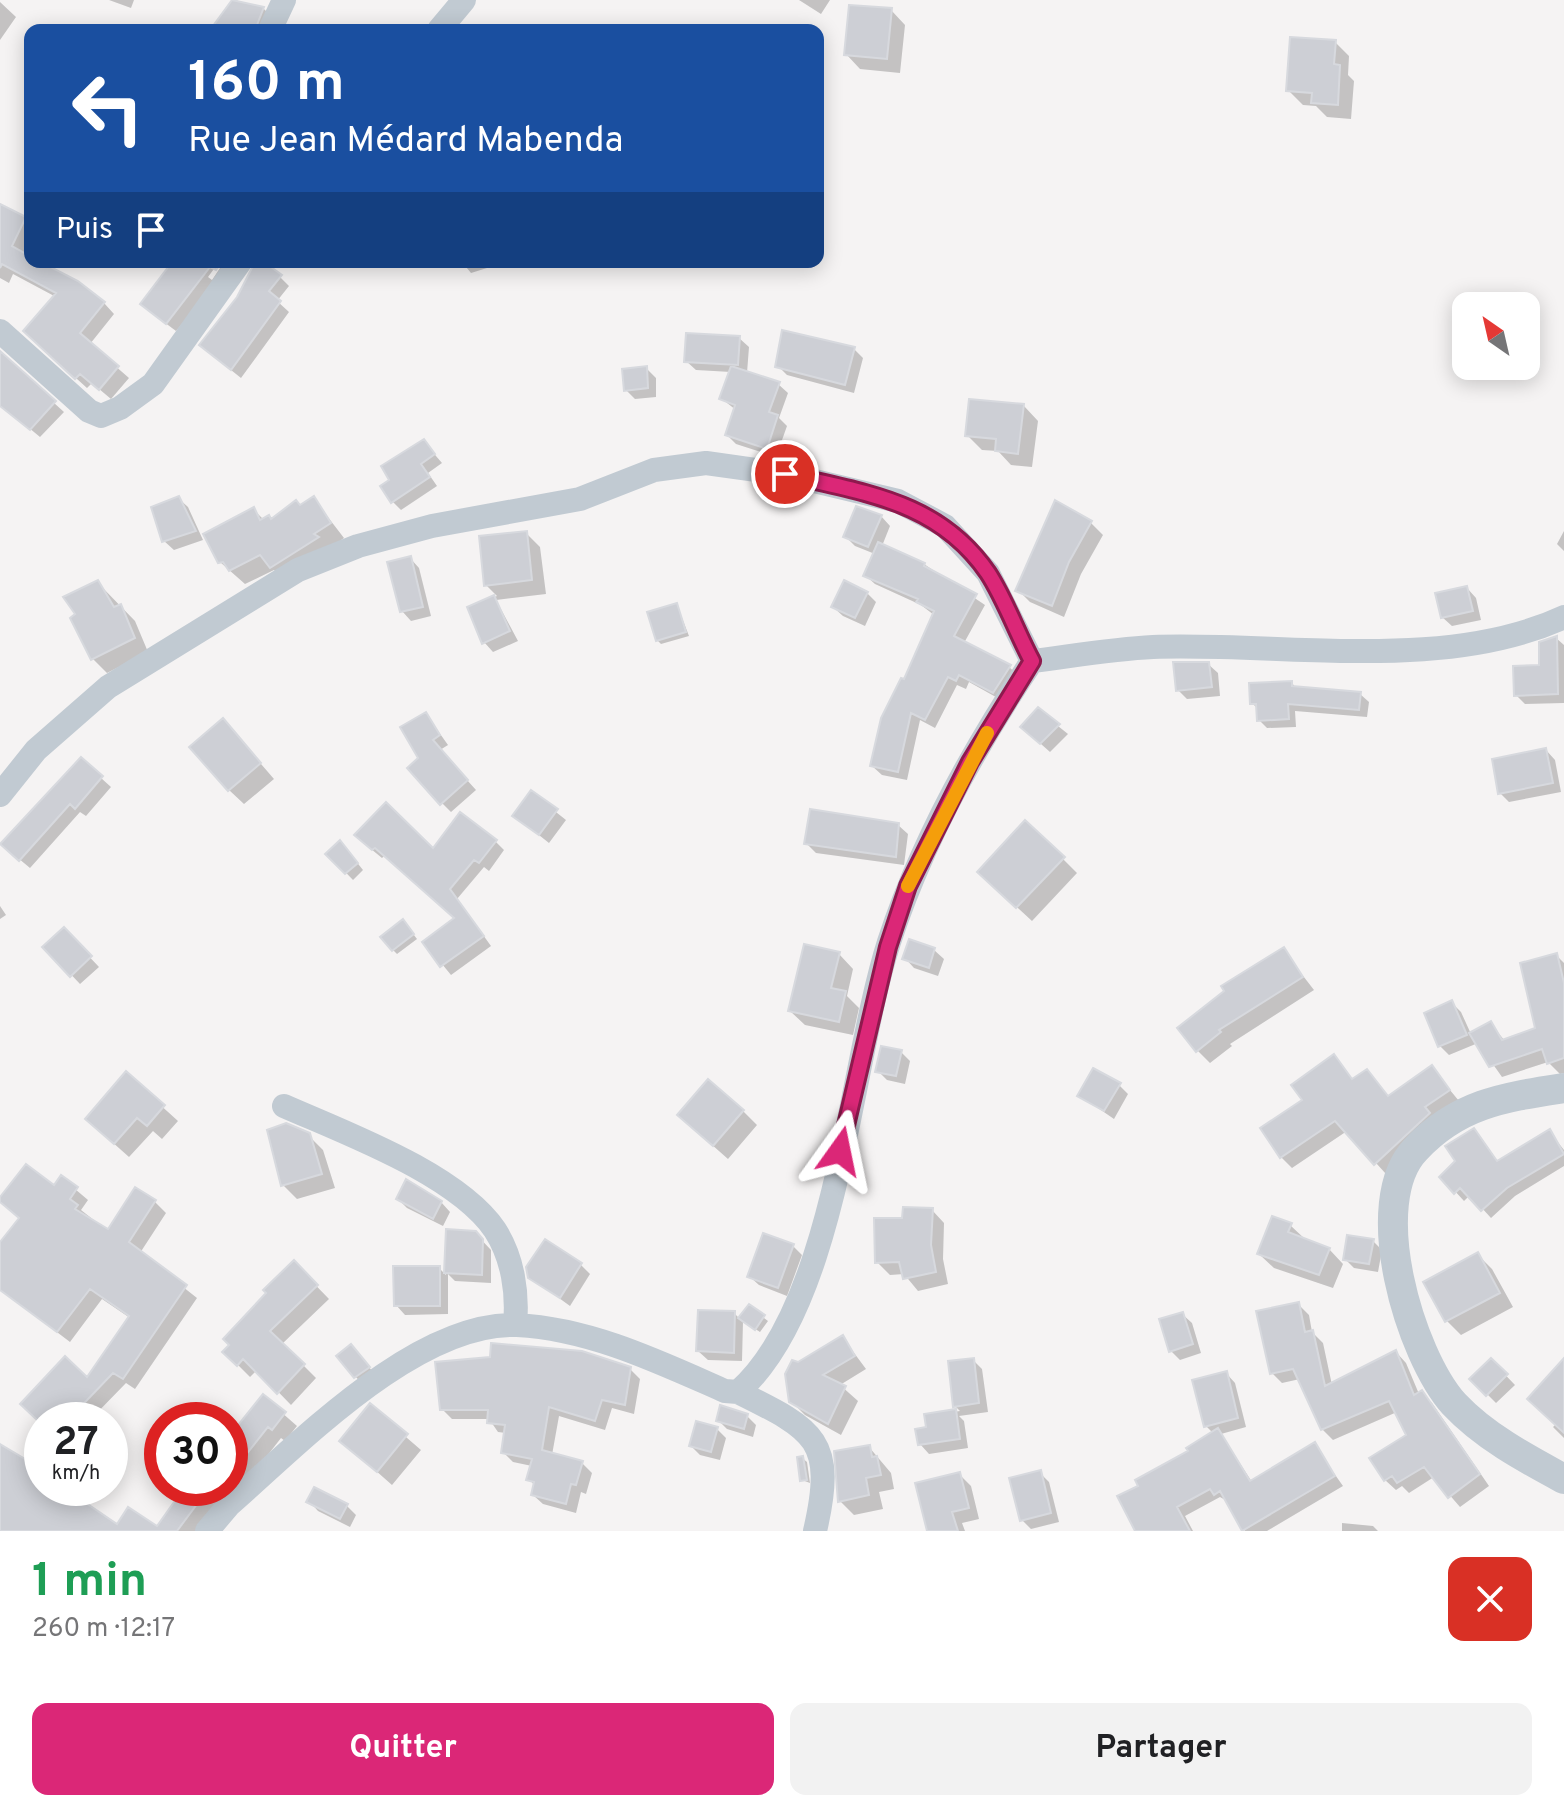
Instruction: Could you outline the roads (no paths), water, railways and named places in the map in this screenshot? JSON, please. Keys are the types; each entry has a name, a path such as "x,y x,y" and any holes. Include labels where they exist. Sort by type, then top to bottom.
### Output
{"street":[{"path":"273,24 284,0"},
{"path":"444,24 464,0"},
{"path":"0,331 89,411 101,416 120,408 153,384 236,268"},
{"path":"0,795 36,750 108,687 298,570 358,546 432,526 580,499 654,470 706,463 785,474 898,501 945,526 988,573 1032,661"},
{"path":"1032,661 1153,647 1308,652 1424,648 1532,632 1564,617"},
{"path":"738,1392 780,1339 805,1283 829,1206 888,947 908,886 970,762 1032,661"},
{"path":"1564,1088 1491,1100 1450,1121 1414,1150 1397,1191 1394,1242 1402,1298 1413,1331 1438,1383 1453,1402 1492,1436 1564,1479"},
{"path":"284,1106 395,1154 452,1190 494,1230 510,1265 518,1295 515,1325"},
{"path":"207,1531 239,1496 396,1364 451,1337 515,1325 574,1333 646,1356 725,1391 738,1392 782,1414 814,1438 822,1456 823,1474 815,1531"}]}
